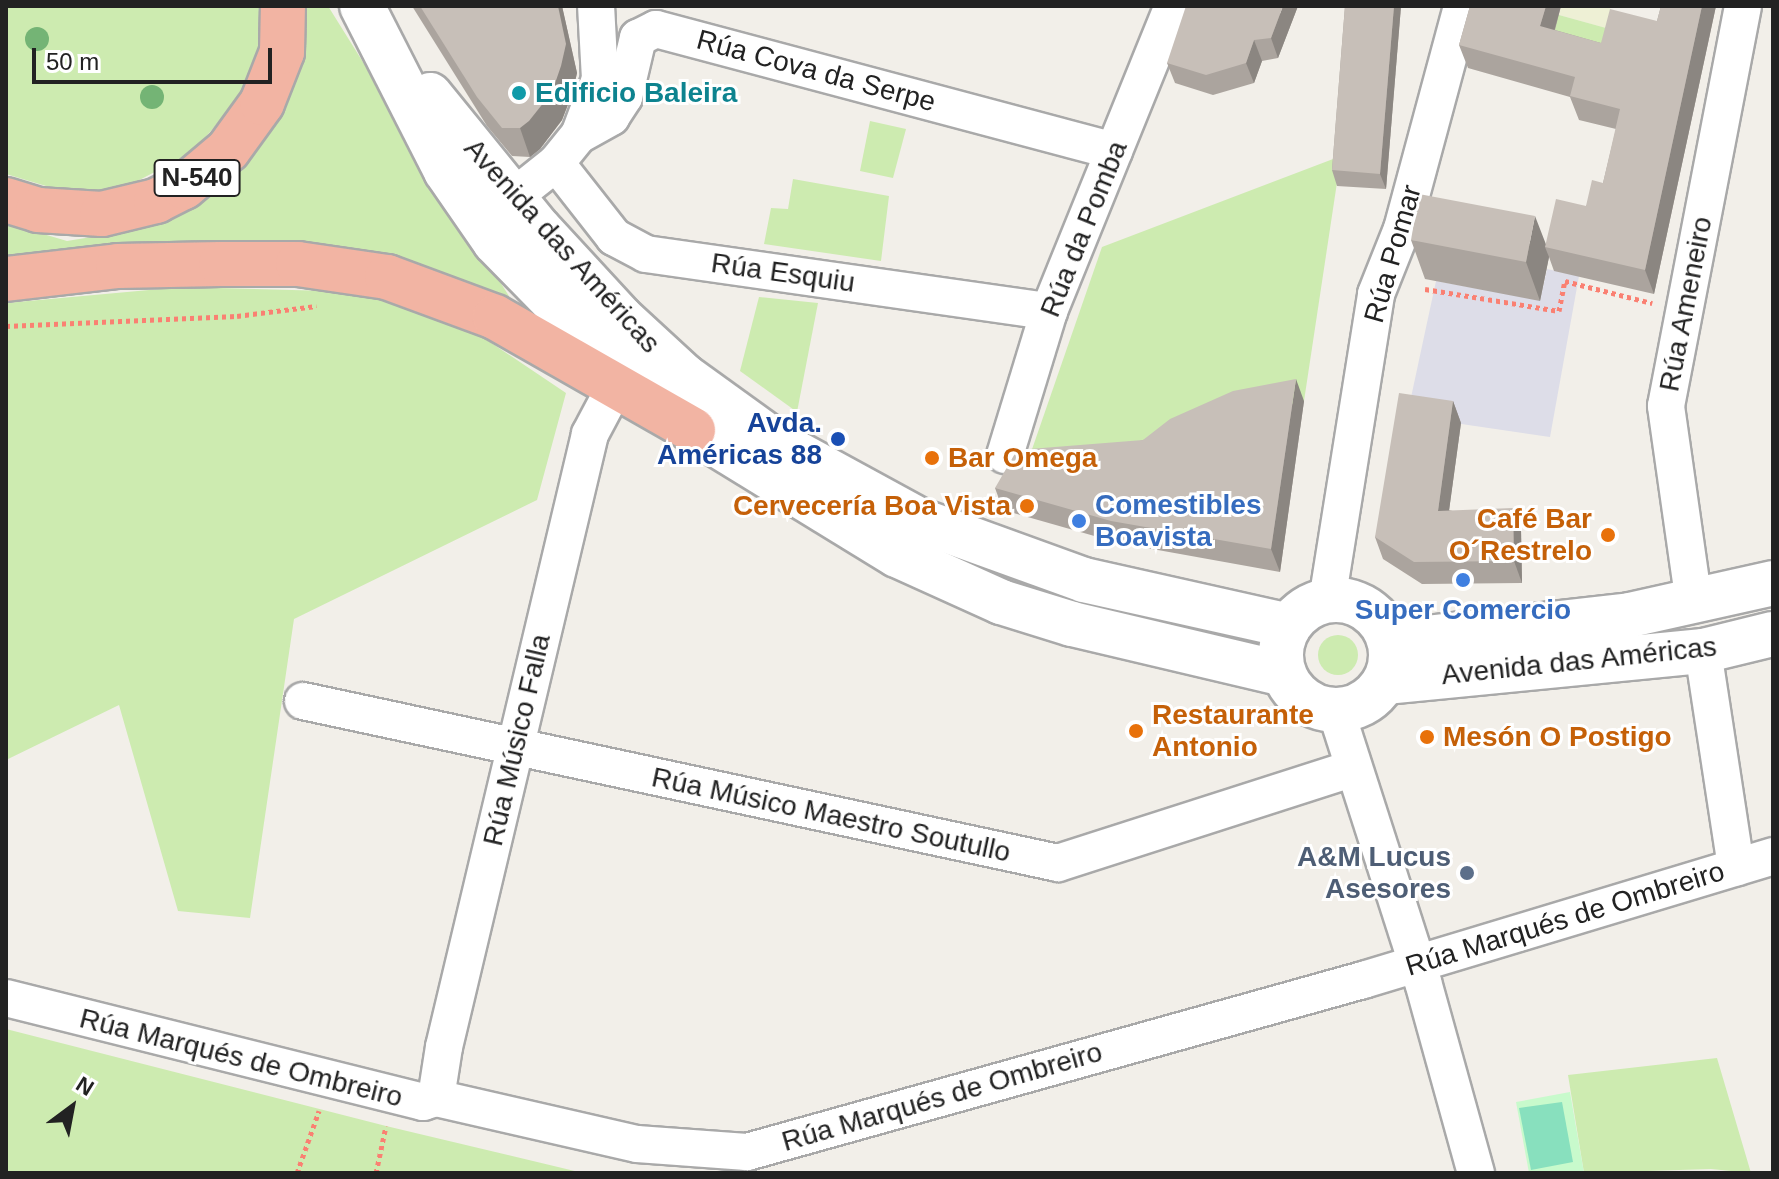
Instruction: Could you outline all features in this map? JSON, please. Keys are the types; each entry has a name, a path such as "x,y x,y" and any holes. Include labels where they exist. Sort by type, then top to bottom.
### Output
{"highway":[{"name":"N-540","path":"6,200 61,214 102,214 156,201 184,187 228,150 262,103 282,52 283,6"},
{"path":"6,279 118,266 221,264 298,264 387,277 495,317 693,430"}],"street":[{"name":"Avenida das Américas","path":"362,6 446,171 495,242 596,345 693,430 897,555 1001,602 1072,624 1284,674"},
{"name":"Avenida das Américas","path":"362,6 512,198 621,318 684,376 774,441 861,492 921,521 1084,580 1289,626"},
{"path":"392,65 480,191 495,203 512,198 556,163 579,135 600,79 596,6"},
{"name":"Rúa da Pomba","path":"1005,455 1049,311 1173,6"},
{"name":"Rúa Pomar","path":"1327,601 1376,294 1402,229 1462,6"},
{"name":"Rúa Ameneiro","path":"1694,603 1666,406 1743,6"},
{"name":"Rúa Cova da Serpe","path":"579,135 611,117 624,97 638,38 656,29 1114,151"},
{"name":"Rúa Esquiu","path":"556,163 614,237 646,254 1049,311"},
{"name":"Rúa Músico Falla","path":"436,1098 590,434 615,387"},
{"name":"Avenida das Américas","path":"1387,662 1694,603 1773,583"},
{"path":"1327,601 1366,610 1387,662 1362,704 1336,711 1303,700 1284,674 1282,650 1289,626 1312,606 1327,601"},
{"name":"Avenida das Américas","path":"1387,662 1703,651 1773,634"},
{"path":"1703,651 1736,867"},
{"name":"Rúa Músico Maestro Soutullo","path":"303,701 1058,863 1351,769"},
{"path":"1336,711 1351,769 1416,965 1476,1173"},
{"name":"Rúa Marqués de Ombreiro","path":"6,998 423,1102 436,1098 637,1144 747,1152 1416,965 1773,856"}],"path":[{"path":"1425,289 1559,311 1565,281 1657,304"},
{"path":"6,326 237,316 318,305"},
{"path":"297,1173 316,1110 330,1113"},
{"path":"376,1173 386,1126 383,1117"},
{"path":"372,1123 386,1126"}],"green space":[{"path":"6,6 262,6 262,46 244,92 193,152 124,188 66,192 6,174"},
{"path":"300,6 328,6 512,301 402,263 6,264 6,223 67,241 140,229 209,195 259,141"},
{"path":"1561,6 1611,6 1606,28 1559,15"},
{"path":"1486,7 1559,15 1606,28 1610,67"},
{"path":"870,121 906,129 893,178 860,171"},
{"path":"1341,156 1304,401 1178,442 1029,458 1102,247"},
{"path":"793,179 889,196 881,261 764,244 771,208 788,209"},
{"path":"182,287 367,292 481,336 566,393 537,500 294,619 250,918 178,911 119,705 6,760 6,303"},
{"path":"759,297 818,303 797,412 740,371"},
{"path":"1091,598 1271,635 1268,648 1088,609"},
{"path":"1338,635 1352,641 1358,655 1352,669 1338,675 1324,669 1318,655 1324,641"},
{"path":"6,1029 386,1126 583,1173 6,1173"},
{"path":"1717,1058 1751,1173 1711,1169 1584,1173 1568,1075"},
{"path":"1570,1092 1584,1173 1529,1173 1516,1102"},
{"path":"1562,1102 1573,1162 1531,1170 1519,1108"}],"shaded area":[{"path":"1547,269 1579,276 1550,437 1407,416 1436,281 1540,300"}],"building":[{"name":"Edificio Baleira","path":"420,6 558,6 566,44 561,66 552,92 529,121 520,128 502,128 477,97"},
{"path":"1186,6 1283,6 1271,38 1254,40 1246,63 1206,75 1167,63"},
{"path":"1345,6 1394,6 1380,174 1332,170"},
{"path":"1470,6 1546,6 1540,26 1601,43 1610,9 1657,21 1661,6 1702,6 1645,270 1545,247 1556,199 1586,206 1592,180 1603,183 1620,109 1570,96 1575,77 1459,45"},
{"path":"1419,194 1535,216 1526,262 1411,240"},
{"path":"1296,379 1271,549 1111,521 995,488 1017,450 1143,440 1170,419 1233,391"},
{"path":"1399,393 1453,401 1438,511 1513,508 1514,561 1414,562 1375,537"}],"place":[{"name":"Edificio Baleira","path":"519,93"},
{"name":"Avda. Américas 88","path":"838,439"},
{"name":"Bar Omega","path":"932,458"},
{"name":"Cervecería Boa Vista","path":"1027,506"},
{"name":"Comestibles Boavista","path":"1079,521"},
{"name":"Café Bar O´Restrelo","path":"1608,535"},
{"name":"Super Comercio","path":"1463,580"},
{"name":"Restaurante Antonio","path":"1136,731"},
{"name":"Mesón O Postigo","path":"1427,737"},
{"name":"A&M Lucus Asesores","path":"1467,873"}]}
